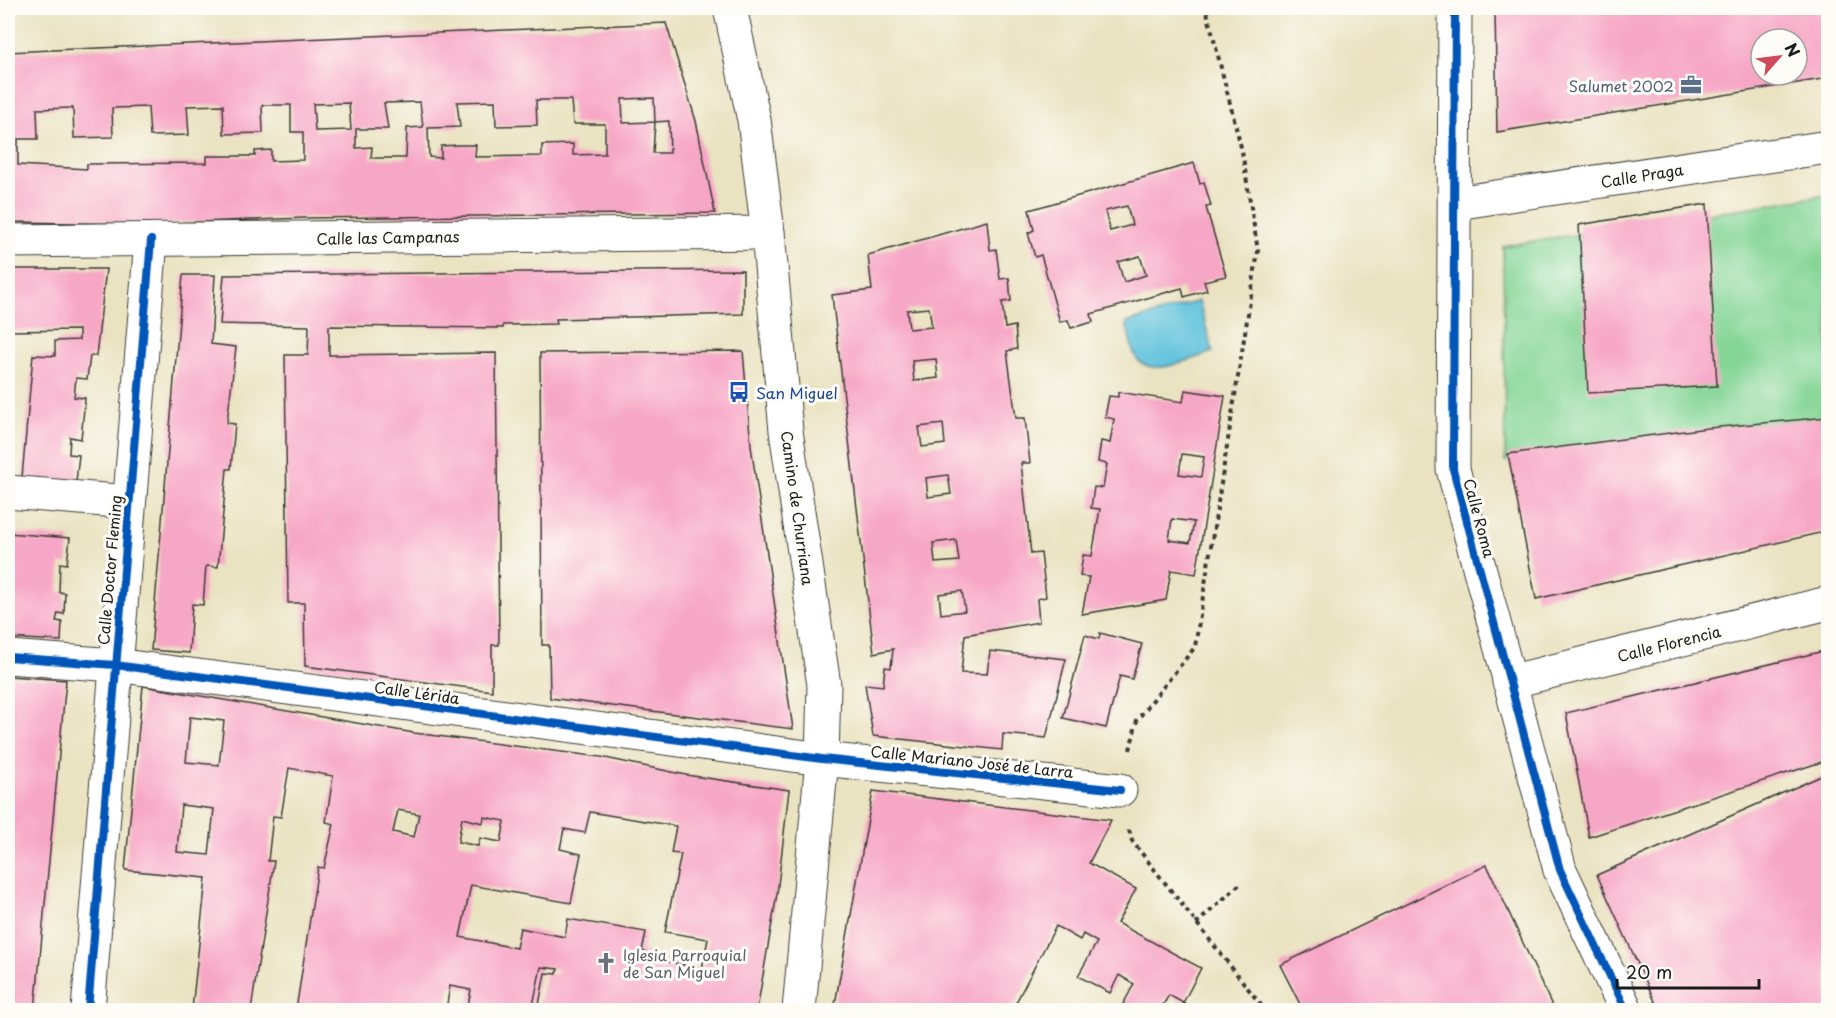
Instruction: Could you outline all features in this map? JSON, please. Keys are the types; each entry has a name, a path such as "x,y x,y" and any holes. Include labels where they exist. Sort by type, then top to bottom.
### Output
{"street":[{"name":"Camino de Churriana","path":"730,8 754,120 768,233 786,430 824,684 822,759 799,1011"},
{"name":"Calle Roma","path":"1455,8 1454,469 1560,870 1626,1011"},
{"name":"Calle Praga","path":"1456,204 1828,147"},
{"name":"Calle las Campanas","path":"8,241 768,233"},
{"name":"Calle Doctor Fleming","path":"88,1011 151,240"},
{"path":"8,492 129,502"},
{"name":"Calle Florencia","path":"1509,682 1828,603"},
{"name":"Calle Lérida","path":"8,657 115,665 822,759"},
{"name":"Calle Mariano José de Larra","path":"822,759 1120,790"}],"path":[{"path":"1206,8 1242,151 1258,251 1195,647 1137,720 1120,790 1132,841 1265,1011"},
{"path":"1196,924 1241,883"}],"green space":[{"path":"1828,195 1828,424 1505,461 1503,246"}],"water":[{"path":"1199,301 1213,352 1163,367 1144,365 1137,359 1126,323"}],"building":[{"path":"1495,8 1828,8 1828,78 1809,81 1809,27 1749,27 1749,87 1773,87 1497,132"},
{"path":"666,23 696,121 715,213 304,218 148,224 8,222 8,52","holes":["654,98 655,122 623,123 622,99","536,100 571,100 573,124 605,124 605,154 573,155 573,144 542,145 542,156 475,157 476,145 458,145 441,146 441,158 429,157 428,128 460,127 457,102 495,101 496,126 537,125","420,102 423,127 407,128 406,158 371,158 372,147 356,148 356,129 388,129 384,103","349,103 351,130 315,131 313,104","223,105 224,134 263,133 262,105 291,105 291,132 303,132 303,160 271,161 271,150 255,151 255,156 207,156 207,163 87,164 87,169 18,165 18,139 38,139 37,109 73,108 74,138 113,137 112,108 148,107 150,136 189,135 187,106","669,121 670,153 653,153 655,122"]},
{"path":"1194,163 1200,184 1204,182 1211,206 1206,207 1226,276 1204,281 1207,290 1184,297 1182,288 1091,314 1093,322 1071,328 1068,320 1060,322 1041,255 1035,257 1028,233 1034,230 1029,210","holes":["1127,206 1132,225 1110,231 1105,211","1140,256 1146,275 1124,282 1118,262"]},
{"path":"1707,204 1717,386 1588,393 1579,225"},
{"path":"987,221 990,250 996,249 1000,279 1009,278 1011,301 1002,302 1005,328 1015,326 1017,349 1007,351 1016,418 1025,418 1030,463 1021,463 1031,554 1041,553 1046,597 1037,599 1039,622 965,635 961,673 987,674 990,651 1066,659 1046,738 1003,734 1002,750 873,736 865,684 883,686 885,667 891,668 893,649 874,653 832,295 872,290 868,255","holes":["929,308 932,327 909,329 907,310","936,359 938,378 914,381 912,361","943,424 945,444 922,447 919,427","948,475 951,494 928,497 926,478","956,540 959,561 935,563 933,543","962,591 965,611 941,614 939,594"]},
{"path":"8,269 106,269 96,356 90,356 87,379 76,378 74,397 85,398 81,439 70,437 69,454 79,455 76,482 22,477 33,355 55,356 55,341 79,340 79,330 8,331"},
{"path":"743,270 743,314 556,319 557,324 503,325 503,328 329,326 329,355 496,353 499,645 492,645 492,691 305,666 304,603 288,603 285,355 308,355 309,326 220,324 224,275"},
{"path":"183,275 215,275 211,344 236,347 227,423 235,424 231,469 227,469 218,567 206,566 203,605 192,604 189,653 151,650"},
{"path":"743,351 751,446 793,729 550,698 549,645 542,645 540,353"},
{"path":"1185,390 1225,396 1196,574 1171,570 1166,600 1082,614 1089,577 1080,576 1083,555 1092,556 1100,509 1091,508 1094,487 1103,488 1107,464 1098,462 1101,441 1110,443 1114,419 1105,417 1109,396 1118,397 1118,392 1183,402","holes":["1182,454 1204,457 1201,477 1179,474","1172,519 1194,522 1190,543 1169,540"]},
{"path":"1828,417 1828,531 1536,599 1508,454 1708,428"},
{"path":"8,533 70,538 67,564 60,563 59,592 65,593 64,614 58,613 56,621 62,622 61,641 8,638"},
{"path":"1100,633 1142,644 1132,679 1120,676 1106,728 1063,718 1085,635 1099,639"},
{"path":"1828,650 1828,760 1589,837 1566,713"},
{"path":"8,676 66,680 35,1010 8,1010"},
{"path":"143,686 414,733 601,757 686,775 789,790 777,894 757,1010 538,1010 545,973 557,974 558,969 541,967 532,1010 467,1010 471,990 450,986 446,1010 296,1010 318,867 324,868 334,824 326,822 333,776 289,768 281,817 273,816 268,861 274,861 251,1010 192,1010 206,878 125,870","holes":["190,717 224,721 219,765 186,762","181,805 214,809 209,855 177,852","398,810 419,814 414,837 393,832","590,812 676,826 671,853 681,854 665,932 708,939 702,969 647,957 648,953 642,951 646,932 568,919 565,937 520,928 516,948 460,937 471,885 571,903 581,854 560,849 564,829 585,833","484,817 505,821 501,842 480,838 478,846 458,842 462,818 483,823"]},
{"path":"1828,773 1828,1010 1659,1010 1597,875"},
{"path":"873,791 1111,820 1089,863 1136,889 1117,923 1201,968 1183,1003 1169,995 1160,1010 1120,1010 1134,984 1119,975 1110,993 1078,976 1097,942 1083,934 1080,940 1056,926 1012,1010 834,1010"},
{"path":"1487,865 1554,1010 1303,1010 1280,965"},
{"path":"1183,1003 1197,1010 1179,1010"}],"cycle path":[{"path":"1455,8 1453,469 1560,870 1626,1010"},
{"path":"88,1010 151,240"},
{"path":"8,657 115,665 822,759 1120,790"}],"place":[{"name":"Salumet 2002","path":"1691,85"},
{"name":"San Miguel","path":"739,392"},
{"name":"Iglesia Parroquial de San Miguel","path":"606,963"}]}
